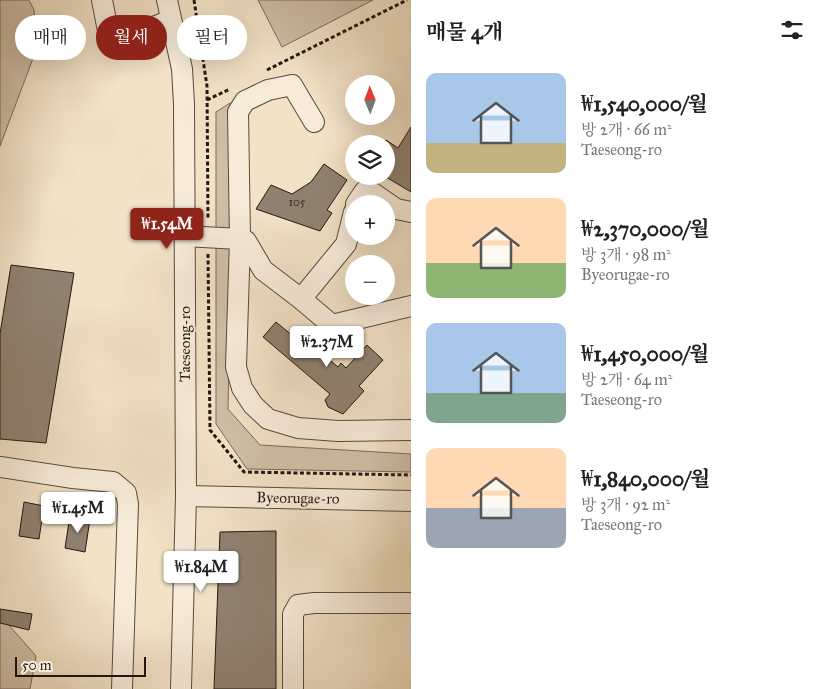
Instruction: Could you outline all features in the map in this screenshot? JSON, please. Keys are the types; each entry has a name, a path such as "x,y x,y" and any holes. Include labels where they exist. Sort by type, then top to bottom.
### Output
{"street":[{"path":"102,0 108,31 120,36 133,35 171,20"},
{"name":"Taeseong-ro","path":"167,0 182,69 184,104 186,496 181,689"},
{"path":"314,122 292,84 268,90 245,101 238,112 240,240 236,367 242,388 253,405 268,419 298,428 338,431 411,430"},
{"path":"362,195 364,192 376,195"},
{"path":"395,208 411,212"},
{"path":"184,236 246,241 263,270 336,328 411,306"},
{"path":"301,299 345,245"},
{"path":"0,467 113,482 126,493 128,504 122,689"},
{"name":"Byeorugae-ro","path":"186,496 411,501"},
{"path":"293,689 293,614 298,605 314,602 411,603"}],"path":[{"path":"260,74 407,0"},
{"path":"184,104 207,100 233,87"}],"shaded area":[{"path":"0,0 29,0 35,15 15,15 15,60 32,60 0,146"},
{"path":"258,0 373,0 282,47"},
{"path":"230,103 228,409 260,445 411,454 411,472 247,469 216,424 216,112"},
{"path":"0,615 36,656 30,689 0,689"}],"building":[{"path":"411,127 411,192 395,182 395,146 398,148"},
{"path":"324,164 345,179 345,183 327,210 332,213 320,231 256,209 271,185 292,194 311,182"},
{"path":"11,265 74,273 46,443 0,439 0,334"},
{"path":"276,322 299,341 302,337 338,367 341,363 346,368 367,345 383,360 359,386 364,391 343,414 328,407 325,400 330,394 263,337"},
{"path":"24,502 44,506 39,539 19,536"},
{"path":"70,515 90,519 85,552 65,548"},
{"path":"276,531 276,689 214,689 220,532"},
{"path":"0,609 32,614 29,630 0,623"}]}
